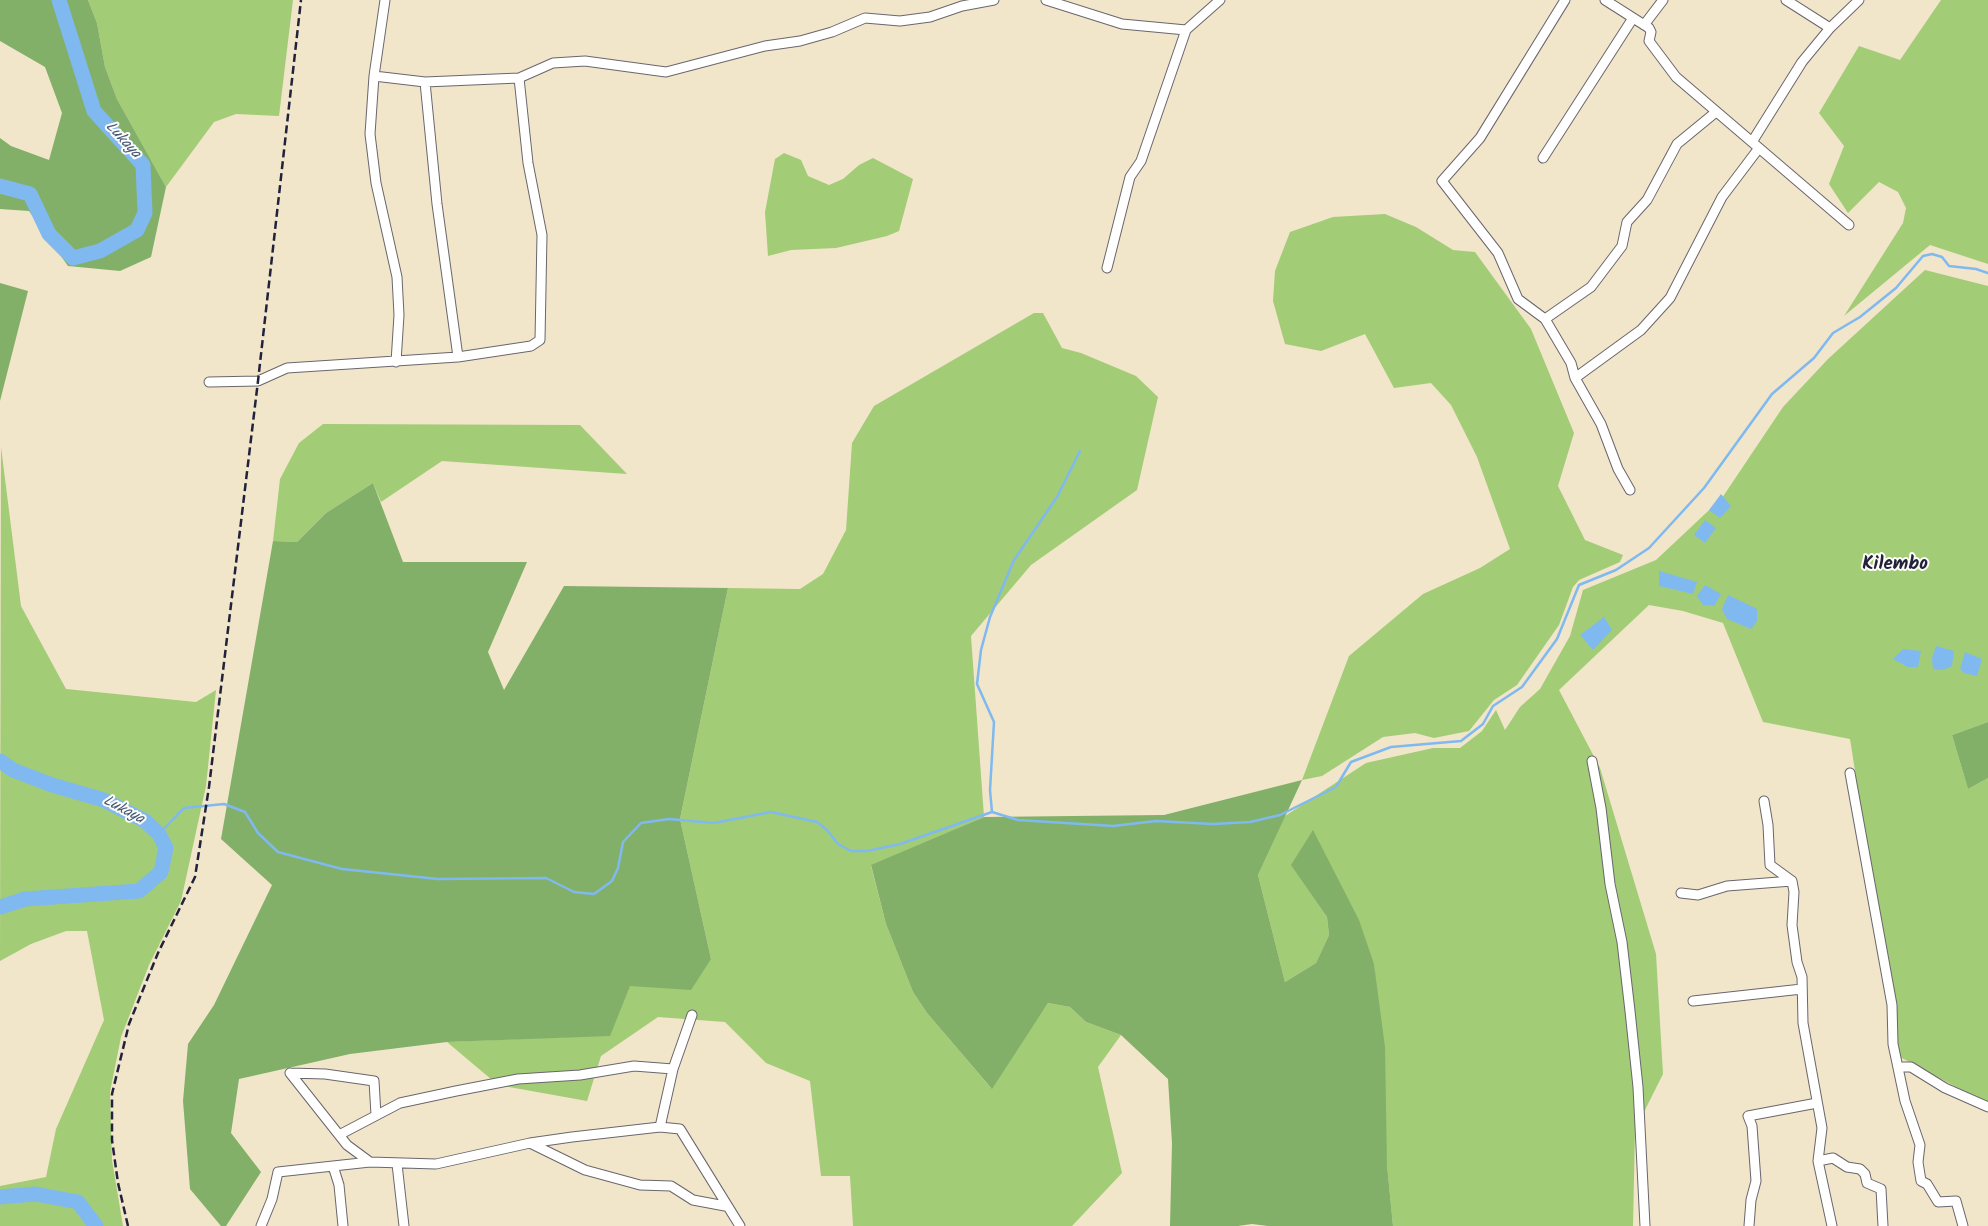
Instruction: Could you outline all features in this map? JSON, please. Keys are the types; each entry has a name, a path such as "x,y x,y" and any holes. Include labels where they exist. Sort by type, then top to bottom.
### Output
{"street":[{"path":"385,0 370,112 372,152 397,277 399,315 396,362"},
{"path":"374,76 424,82 518,78 553,63 585,61 666,72 765,46 808,39 832,32 865,18 900,21 930,17 962,6 994,0"},
{"path":"1046,0 1122,24 1186,30"},
{"path":"1107,268 1130,177 1141,161 1186,30 1220,0"},
{"path":"1565,0 1480,138 1442,181 1498,253 1518,298 1545,319 1571,363 1575,378 1601,424 1618,469 1630,490"},
{"path":"1605,0 1644,25 1651,32 1649,41 1673,73 1848,225"},
{"path":"1644,25 1663,0"},
{"path":"1786,0 1830,28"},
{"path":"1575,378 1642,330 1670,298 1722,197 1756,145 1794,73 1830,28 1858,0"},
{"path":"1543,158 1633,18"},
{"path":"209,382 258,381 287,368 458,357 531,346 540,340 542,235 528,163 518,78"},
{"path":"424,82 437,204 458,357"},
{"path":"1545,319 1591,288 1622,246 1627,222 1647,200 1677,144 1716,112"},
{"path":"1592,761 1601,808 1610,884 1622,942 1629,1001 1638,1086 1645,1226"},
{"path":"1850,773 1892,1005 1893,1044 1905,1101 1920,1145 1918,1162 1921,1181 1927,1184 1938,1202 1956,1201 1964,1226"},
{"path":"1764,801 1768,825 1770,865 1792,881 1794,892 1792,925 1802,988 1803,1023 1822,1128 1818,1161 1832,1226"},
{"path":"1681,893 1698,895 1727,886 1792,881"},
{"path":"1692,1001 1802,988"},
{"path":"660,1127 672,1069 692,1015"},
{"path":"339,1135 400,1103 518,1079 580,1075 634,1066 672,1069"},
{"path":"1898,1067 1910,1067 1945,1088 1988,1107"},
{"path":"370,1162 347,1145 290,1073 325,1074 374,1081 376,1115"},
{"path":"1749,1226 1751,1200 1756,1181 1752,1126 1748,1116 1817,1103"},
{"path":"261,1226 272,1199 278,1172 370,1162 436,1164 530,1143 660,1127 680,1129 740,1226"},
{"path":"530,1143 585,1170 640,1184 671,1186 693,1200 726,1206"},
{"path":"1818,1161 1833,1158 1847,1167 1860,1169 1867,1183 1881,1189 1883,1226"},
{"path":"397,1164 404,1226"},
{"path":"333,1166 339,1185 343,1226"}],"green space":[{"path":"0,0 88,0 97,23 105,67 117,99 166,187 151,257 120,271 68,266 29,211 0,209 0,138 11,146 49,160 62,113 45,67 0,41"},
{"path":"88,0 293,0 279,116 236,114 214,122 166,187 117,99 105,67 97,23"},
{"path":"1941,0 1988,0 1988,264 1930,245 1844,316 1903,223 1906,208 1898,192 1879,182 1848,213 1829,184 1844,146 1819,113 1859,46 1900,60"},
{"path":"784,153 801,160 808,176 829,185 843,179 859,165 873,158 913,179 899,231 887,236 836,248 791,250 768,256 765,212 775,159"},
{"path":"1385,214 1416,227 1453,250 1475,252 1531,329 1574,433 1558,486 1585,540 1623,555 1620,562 1579,580 1573,587 1559,625 1517,685 1494,700 1469,731 1434,738 1415,733 1383,737 1322,776 1302,780 1349,656 1423,594 1480,568 1510,549 1477,457 1451,405 1431,383 1394,388 1365,334 1321,351 1285,344 1273,301 1275,271 1290,232 1333,217"},
{"path":"1925,270 1988,286 1988,722 1952,735 1968,789 1988,778 1988,1104 1900,1057 1850,739 1763,722 1723,623 1683,611 1649,605 1559,690 1600,768 1656,954 1663,1074 1635,1130 1633,1226 1393,1226 1387,1165 1374,964 1292,865 1327,917 1329,935 1316,963 1285,982 1258,875 1285,816 1366,763 1433,748 1460,748 1482,731 1496,710 1505,730 1520,707 1540,689 1570,636 1583,590 1656,560 1722,498 1783,407 1828,359"},
{"path":"0,283 28,291 0,401"},
{"path":"1034,313 1043,313 1062,348 1081,353 1136,376 1158,397 1137,490 1031,565 971,636 984,817 871,866 886,924 913,992 927,1013 991,1088 1048,1003 1070,1007 1086,1022 1121,1035 1098,1067 1122,1173 1072,1226 853,1226 850,1176 821,1176 810,1081 766,1063 725,1022 658,1017 601,1056 587,1101 498,1085 447,1042 564,1037 630,986 711,959 680,819 728,588 800,589 823,574 846,530 852,443 874,406"},
{"path":"323,424 580,425 627,474 442,461 381,502 373,483 326,513 297,542 273,541 280,479 299,443"},
{"path":"1,447 21,606 66,689 196,702 216,690 206,786 181,901 149,965 121,1037 110,1092 112,1160 123,1226 0,1226 0,1186 46,1177 56,1129 104,1020 87,931 66,931 31,944 0,961"},
{"path":"373,483 403,562 527,562 488,652 504,690 564,586 728,588 680,819 711,959 691,990 630,986 610,1036 447,1042 350,1054 239,1079 231,1133 261,1172 226,1226 221,1226 190,1189 183,1101 188,1044 214,1005 272,885 221,839 273,541 297,542 326,513"},
{"path":"1988,722 1988,778 1968,789 1952,735"},
{"path":"1302,780 1258,875 1285,982 1316,963 1329,935 1327,917 1291,865 1313,830 1359,920 1374,964 1385,1047 1387,1165 1393,1226 1268,1226 1252,1224 1238,1226 1170,1226 1172,1143 1168,1079 1121,1035 1086,1022 1070,1007 1048,1003 992,1089 927,1013 913,992 886,924 871,865 984,817 1164,815"}],"water":[{"path":"1721,494 1731,506 1720,518 1709,510"},
{"path":"1705,520 1716,528 1705,543 1694,535"},
{"path":"1659,571 1697,582 1693,594 1659,586"},
{"path":"1705,585 1721,594 1714,606 1703,605 1697,596"},
{"path":"1728,595 1757,609 1757,621 1751,629 1727,619 1722,609"},
{"path":"1604,617 1612,630 1593,650 1580,635"},
{"path":"1936,646 1954,651 1952,666 1943,670 1933,669 1932,658"},
{"path":"1903,649 1921,651 1918,667 1908,667 1893,659"},
{"path":"1965,652 1982,659 1977,676 1964,673 1960,669"}],"waterway":[{"name":"Lukaya","path":"0,186 30,194 49,234 73,258 100,251 137,230 145,213 143,165 94,111 59,0"},
{"path":"159,834 184,808 224,804 245,812 258,833 278,852 342,869 438,879 546,878 574,892 594,894 612,881 618,868 623,842 641,823 669,819 714,823 771,812 817,822 827,830 838,844 851,851 867,851 900,844 992,812 1018,820 1113,826 1156,821 1213,824 1250,822 1280,815 1336,787 1351,762 1391,747 1461,741 1483,724 1493,706 1522,687 1557,639 1579,585 1616,570 1649,548 1704,488 1772,394 1814,358 1833,333 1860,317 1896,288 1923,256 1932,254 1942,257 1949,266 1976,269 1988,273"},
{"path":"992,812 990,790 994,722 977,684 981,650 990,617 1014,560 1057,497 1080,451"},
{"name":"Lukaya","path":"0,761 13,770 52,785 104,800 145,821 159,834 166,848 161,872 139,891 25,899 0,907"},
{"name":"Lukaya","path":"0,1197 35,1194 78,1202 96,1226"}],"railway":[{"path":"128,1226 118,1183 112,1140 112,1094 129,1024 158,953 195,877 209,787 258,381 301,0"}],"district":[{"name":"Kilembo","path":"1895,566"}]}
